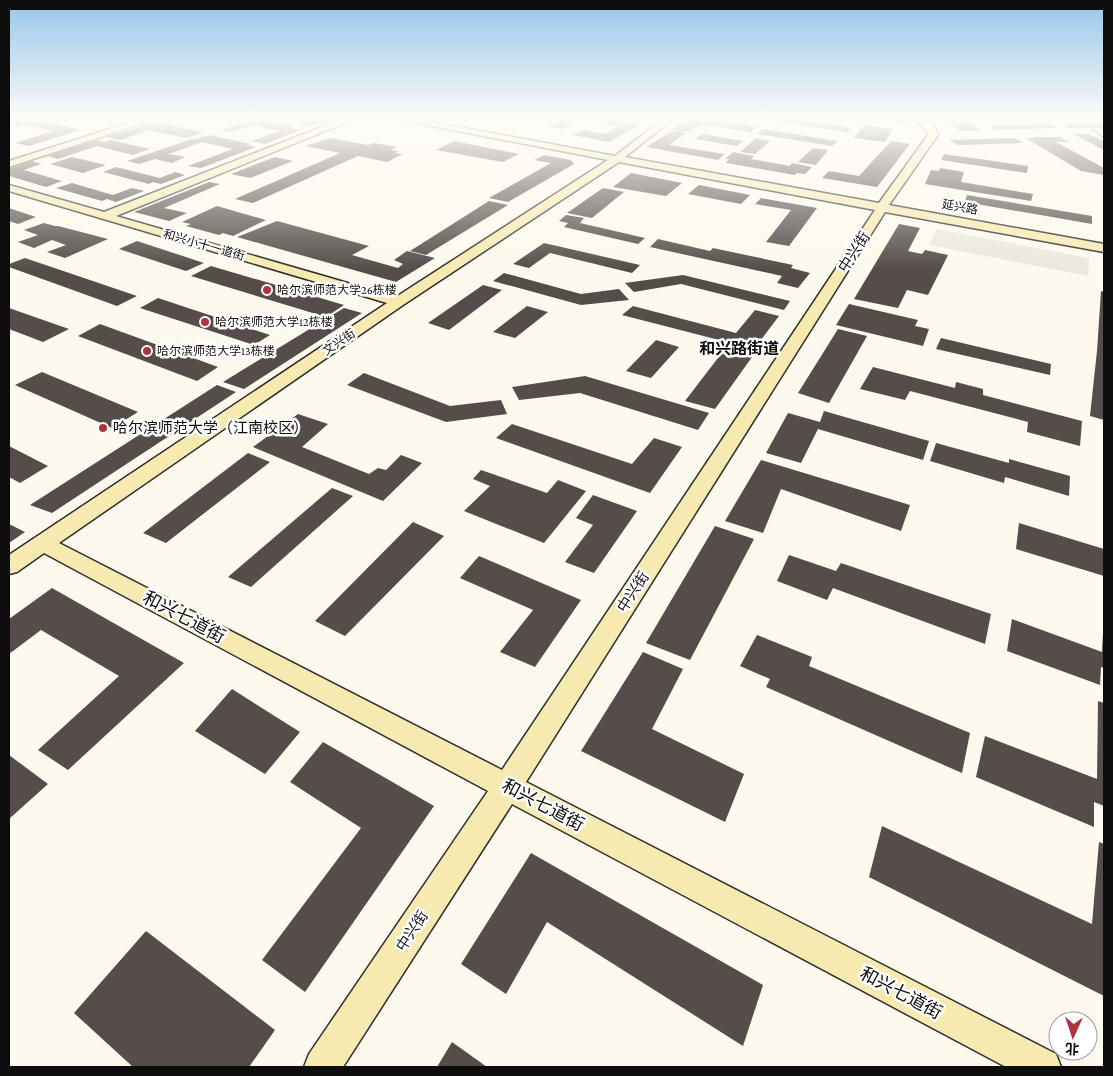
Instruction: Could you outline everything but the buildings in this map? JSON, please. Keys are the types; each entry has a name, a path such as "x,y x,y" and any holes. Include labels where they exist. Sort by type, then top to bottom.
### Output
{"street":[{"path":"105,216 224,169"},
{"name":"文兴街","path":"9,566 398,302 600,169"},
{"name":"延兴路","path":"702,169 886,202 1045,226"},
{"name":"中兴街","path":"322,1067 507,787 909,169"},
{"name":"和兴小十一道街","path":"9,188 398,302"},
{"path":"886,202 1104,242"},
{"name":"延兴路","path":"886,202 1104,248"},
{"name":"和兴七道街","path":"42,543 1043,1067"}],"shaded area":[{"path":"937,229 1089,258 1088,276 929,245"}],"place":[{"name":"哈尔滨师范大学26栋楼","path":"267,290"},
{"name":"哈尔滨师范大学12栋楼","path":"205,322"},
{"name":"哈尔滨师范大学13栋楼","path":"147,351"},
{"name":"哈尔滨师范大学（江南校区）","path":"103,428"}],"district":[{"name":"和兴路街道","path":"739,348"}]}
